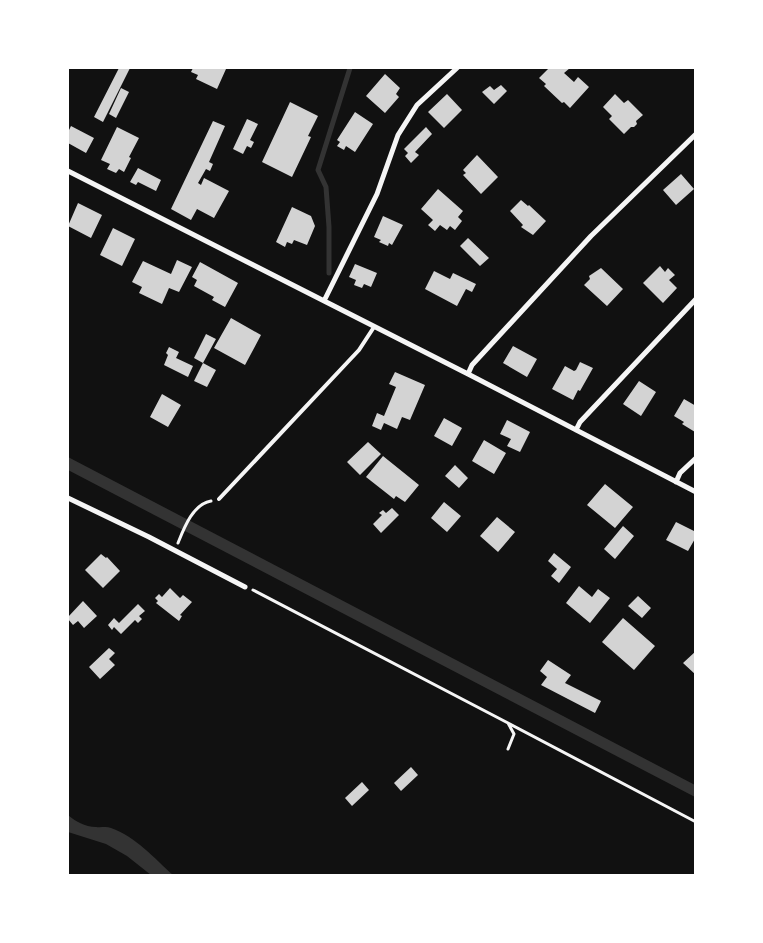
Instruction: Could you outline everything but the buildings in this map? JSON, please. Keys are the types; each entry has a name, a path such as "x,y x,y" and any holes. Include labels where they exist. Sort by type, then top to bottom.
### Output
{"street":[{"path":"324,301 377,194 398,135 417,105 456,68"},
{"path":"468,374 472,366 592,236 696,134"},
{"path":"68,171 696,492"},
{"path":"576,430 580,422 696,299"},
{"path":"676,482 680,473 696,458"},
{"path":"68,498 144,534 245,587"}],"lane":[{"path":"219,499 359,350 374,327"}],"path":[{"path":"180,537 194,512 205,502"},
{"path":"245,587 696,822"},
{"path":"508,723 514,734 508,749"}],"shaded area":[{"path":"68,457 695,785 695,797 68,470"},
{"path":"68,815 84,825 109,827 128,836 173,875 151,875 127,856 106,844 68,832"}],"waterway":[{"path":"329,273 329,227 326,187 318,170 350,68"}]}
